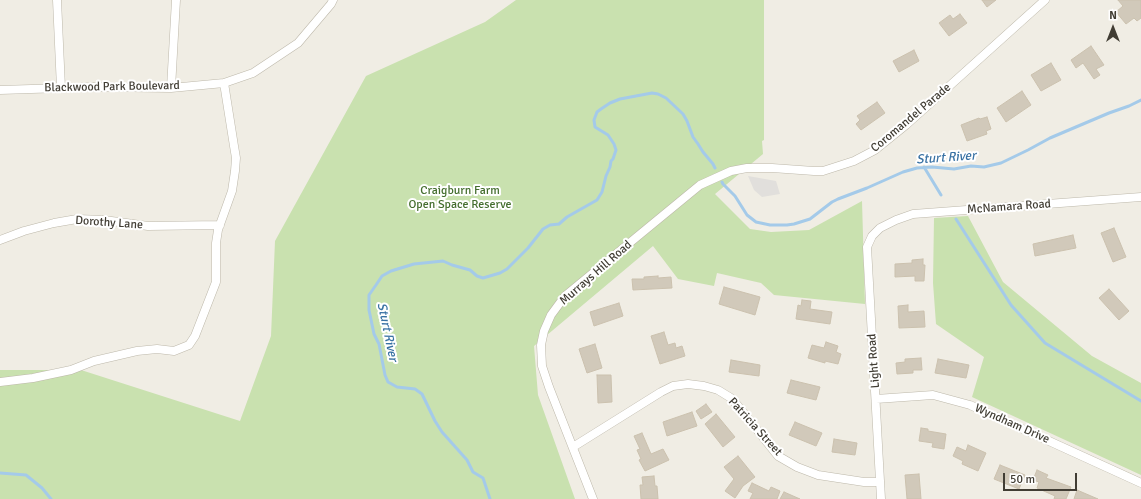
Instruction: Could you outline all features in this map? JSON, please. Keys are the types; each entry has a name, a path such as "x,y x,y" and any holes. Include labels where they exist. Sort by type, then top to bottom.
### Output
{"street":[{"path":"57,0 61,88"},
{"path":"171,88 176,0"},
{"name":"Blackwood Park Boulevard","path":"0,90 94,87 171,88 224,83 253,73 298,43 333,0"},
{"name":"Coromandel Parade","path":"726,173 748,168 823,171 854,162 875,150 906,125 1045,0"},
{"path":"0,382 33,378 71,370 94,361 137,350 174,350 189,345 195,336 216,282 216,243 220,225 232,191 236,158 224,83"},
{"name":"Murrays Hill Road","path":"593,499 542,366 541,345 544,331 551,315 565,296 703,184 726,173"},
{"name":"McNamara Road","path":"880,228 913,214 1141,197"},
{"name":"Dorothy Lane","path":"0,240 24,231 77,219 104,220 148,226 220,225"},
{"name":"Light Road","path":"880,228 872,236 867,247 881,499"},
{"name":"Patricia Street","path":"573,447 661,392 673,386 688,384 718,390 731,398 778,456 797,467 818,475 864,482 880,482"},
{"name":"Wyndham Drive","path":"876,399 933,395 970,405 1141,482"}],"green space":[{"name":"Craigburn Farm Open Space Reserve","path":"516,0 764,0 763,154 715,194 750,229 771,232 809,230 862,201 865,304 774,295 761,283 717,273 714,286 678,279 653,246 534,346 538,395 575,499 0,499 0,370 81,370 240,421 271,336 275,241 366,76 485,22"},
{"path":"968,216 1003,282 1092,356 1141,383 1141,475 972,397 984,357 936,324 933,283 934,218"}],"shaded area":[{"path":"748,176 776,181 780,194 762,197 754,190"}],"building":[{"path":"982,0 996,0 987,7"},
{"path":"1118,0 1141,0 1141,18 1137,21 1134,18 1126,24 1116,12 1123,6"},
{"path":"960,14 967,23 949,36 939,23 950,15 953,19"},
{"path":"1091,46 1104,65 1096,69 1100,75 1094,79 1083,63 1076,68 1071,60"},
{"path":"914,50 919,61 899,72 893,61"},
{"path":"1051,63 1061,80 1041,91 1031,75"},
{"path":"1022,91 1031,105 1006,122 997,108"},
{"path":"877,102 885,113 861,130 856,124 860,120 857,116"},
{"path":"987,117 991,129 986,131 987,134 967,141 961,125 979,118"},
{"path":"1114,228 1126,257 1113,262 1101,233"},
{"path":"1073,235 1076,248 1035,256 1033,244"},
{"path":"923,259 923,265 925,265 924,281 915,281 915,276 895,277 895,264 912,263 912,260"},
{"path":"658,276 658,278 671,277 672,288 633,290 632,279 644,279 644,277"},
{"path":"724,287 760,297 755,315 719,304"},
{"path":"1109,289 1129,311 1119,320 1099,298"},
{"path":"802,300 811,301 810,309 832,312 830,324 796,319 798,305 801,306"},
{"path":"619,303 623,316 594,326 590,312"},
{"path":"908,305 908,312 924,311 925,327 899,328 898,306"},
{"path":"664,332 668,345 675,343 676,348 682,346 685,356 660,364 651,336"},
{"path":"826,342 838,346 836,352 841,354 838,364 825,361 825,363 808,358 812,345 824,348"},
{"path":"595,344 602,368 587,373 579,349"},
{"path":"921,358 922,370 913,370 913,373 897,374 896,363 905,362 905,359"},
{"path":"938,359 969,365 966,378 935,373"},
{"path":"731,360 760,365 759,376 729,372"},
{"path":"597,375 611,375 612,402 598,403"},
{"path":"791,380 820,387 816,400 787,393"},
{"path":"706,404 712,412 701,419 696,411"},
{"path":"692,412 697,426 667,436 663,422"},
{"path":"716,414 735,437 723,447 705,424"},
{"path":"795,422 822,433 816,446 789,435"},
{"path":"921,428 928,429 928,431 946,434 944,449 932,447 933,443 919,441"},
{"path":"642,433 651,454 663,449 669,460 645,471 639,460 641,459 637,450 640,449 634,436"},
{"path":"834,439 857,443 855,455 832,452"},
{"path":"968,445 986,453 978,471 962,464 963,461 953,456 957,447 966,451"},
{"path":"738,456 755,477 743,486 735,498 725,491 734,479 724,467"},
{"path":"1000,465 1025,475 1019,489 994,479"},
{"path":"1037,470 1048,475 1046,478 1071,487 1066,499 1054,499 1055,496 1037,488 1039,482 1033,480"},
{"path":"919,474 921,499 907,499 905,475"},
{"path":"654,476 655,486 657,486 658,499 641,499 640,485 643,485 642,477"},
{"path":"752,483 769,491 771,487 780,491 777,499 750,499 753,493 748,491"},
{"path":"1077,490 1098,499 1074,499"},
{"path":"784,492 800,499 780,499"}],"waterway":[{"name":"Sturt River","path":"490,499 483,478 473,472 467,460 442,432 422,394 415,389 397,387 388,382 385,375 379,344 374,334 369,310 369,295 382,276 391,271 414,264 443,261 470,270 477,276 483,278 500,273 507,269 528,248 543,229 550,225 559,224 567,217 597,200 602,192 606,176 616,150 608,135 595,127 594,120 597,112 610,103 620,99 652,93 666,98 683,114 693,137 715,168"},
{"name":"Sturt River","path":"722,182 735,196 747,215 756,222 770,225 794,224 810,219 838,199 903,172 917,168 932,167 954,169 971,166 984,167 1001,163 1050,138 1141,100"},
{"path":"924,167 941,195"},
{"path":"956,219 1011,305 1045,343 1141,401"},
{"name":"Sturt River","path":"0,473 26,475 42,488 51,499"}]}
